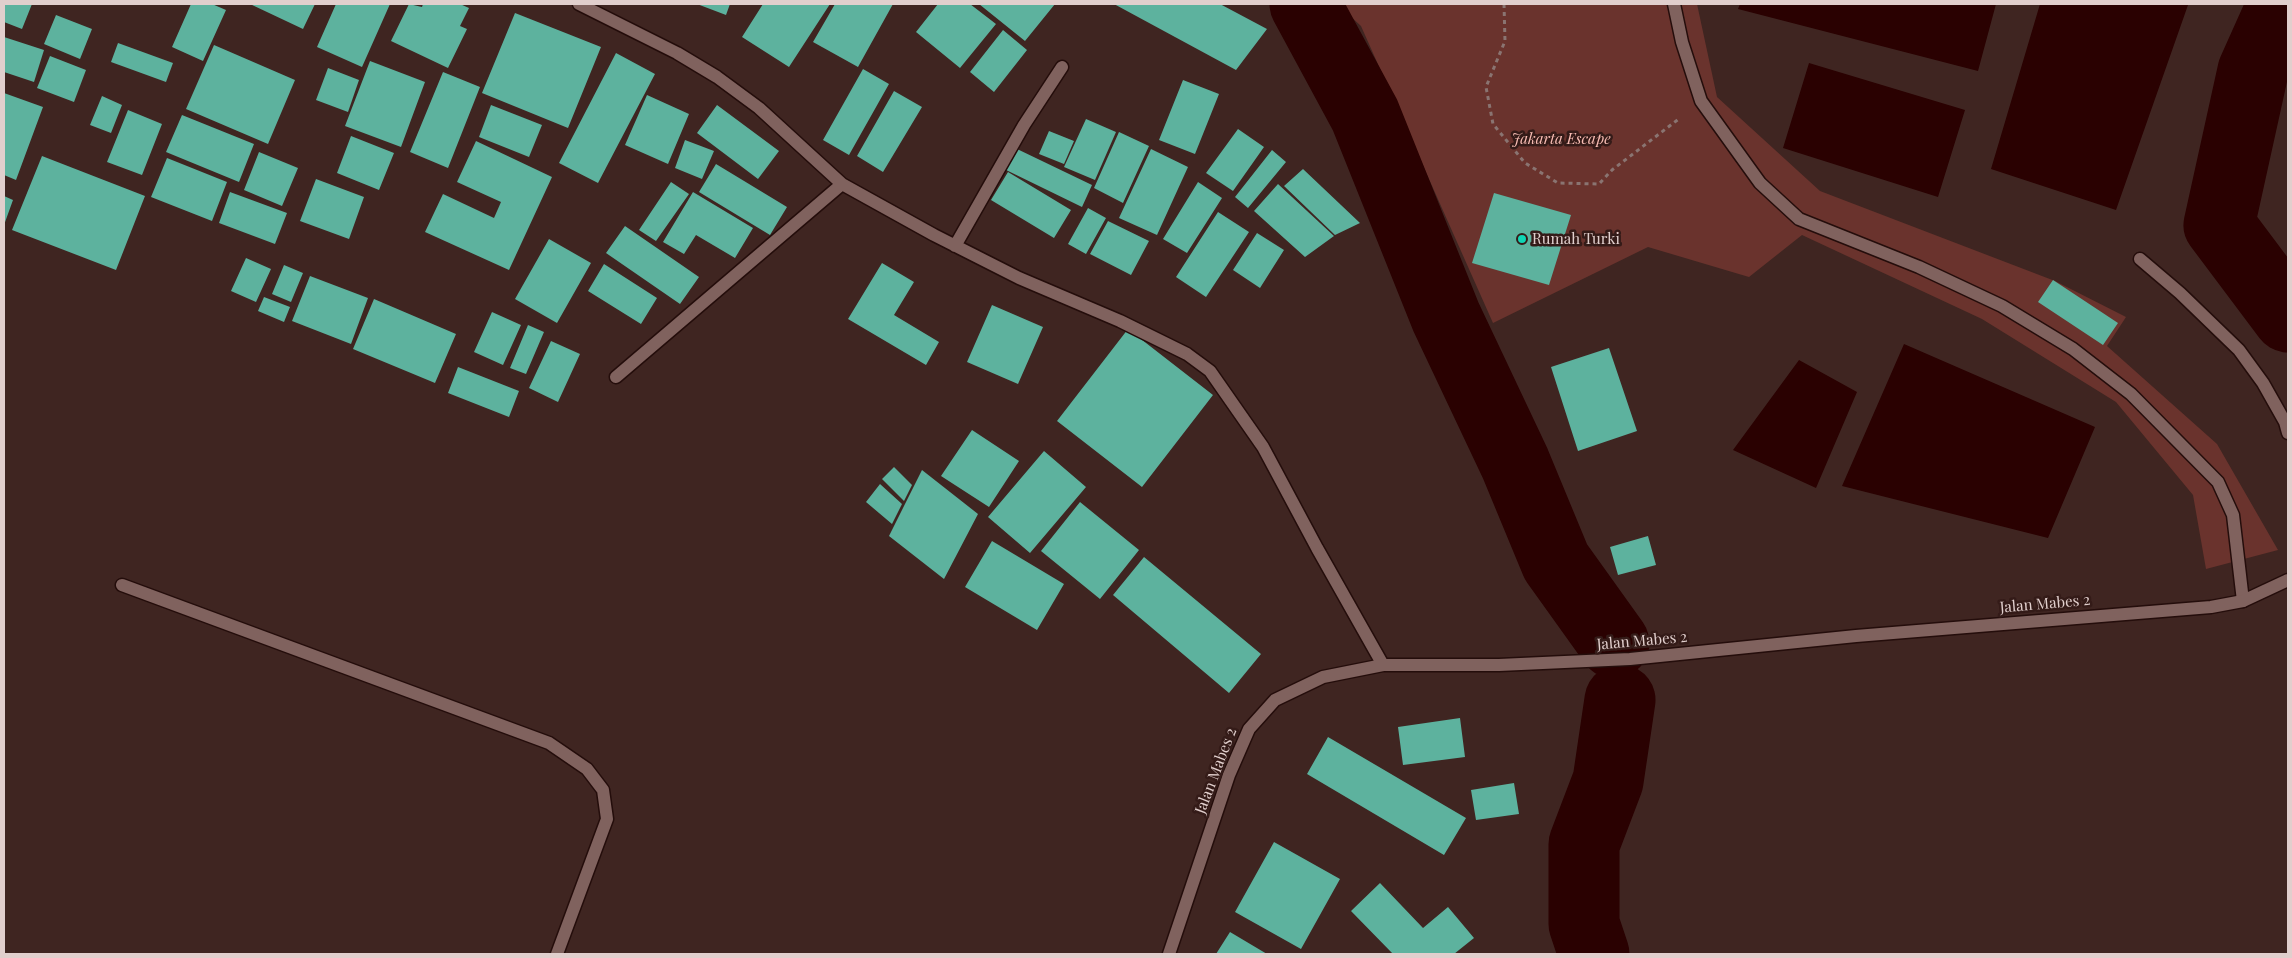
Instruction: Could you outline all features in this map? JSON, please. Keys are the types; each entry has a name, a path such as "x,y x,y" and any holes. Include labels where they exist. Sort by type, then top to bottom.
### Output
{"street":[{"path":"579,4 677,53 717,77 759,108 842,184 955,246 1019,278 1120,320 1187,354 1210,371 1263,447 1383,665"},
{"path":"1674,4 1682,42 1701,101 1760,183 1799,219 1919,267 2002,306 2073,349 2132,394 2218,482 2233,515 2243,601"},
{"path":"955,246 1024,125 1062,67"},
{"path":"616,377 842,184"},
{"path":"2140,259 2180,293 2239,350 2263,383 2285,422 2288,433"},
{"name":"Jalan Mabes 2","path":"1169,954 1229,775 1249,729 1275,700 1323,677 1383,665 1499,665 1630,659 1856,636 2211,607 2243,601 2288,580"},
{"path":"122,585 549,743 587,769 603,790 607,819 558,954"}],"path":[{"path":"1504,4 1505,41 1486,87 1493,124 1525,163 1558,183 1599,184 1612,170 1701,101"}],"green space":[{"name":"Jakarta Escape","path":"1337,4 1697,4 1717,97 1820,191 2055,281 2126,317 2107,346 2217,444 2278,550 2206,569 2193,495 2116,402 1982,319 1802,235 1749,277 1648,247 1493,323 1361,26"}],"shaded area":[{"path":"1740,4 1996,4 1978,71 1738,9"},
{"path":"2040,4 2188,5 2116,210 1991,169"},
{"path":"1809,63 1965,110 1938,197 1783,148"},
{"path":"1904,344 2095,427 2048,538 1842,486"},
{"path":"1799,360 1857,392 1816,488 1733,450"}],"building":[{"path":"4,4 32,4 22,29 4,22"},
{"path":"191,4 212,4 226,10 203,61 172,47"},
{"path":"250,4 315,4 303,29"},
{"path":"336,4 390,4 362,67 317,47"},
{"path":"409,4 422,7 423,4 460,4 469,8 460,26 467,29 448,68 391,41"},
{"path":"697,4 730,4 726,15"},
{"path":"763,4 830,4 789,67 742,37"},
{"path":"835,4 893,4 858,67 813,42"},
{"path":"938,4 970,4 996,24 960,68 916,32"},
{"path":"979,4 1055,4 1025,41"},
{"path":"1114,4 1220,4 1267,29 1236,70"},
{"path":"515,13 601,47 568,128 482,93"},
{"path":"56,15 92,29 80,59 44,44"},
{"path":"1003,30 1027,50 994,92 970,72"},
{"path":"4,37 44,50 34,82 4,72"},
{"path":"118,43 173,63 166,82 111,62"},
{"path":"214,45 295,80 268,144 186,109"},
{"path":"616,53 655,74 598,183 559,163"},
{"path":"50,56 86,70 74,102 37,88"},
{"path":"370,61 425,82 401,147 345,126"},
{"path":"328,68 359,80 348,112 316,100"},
{"path":"863,69 889,84 849,155 823,140"},
{"path":"443,72 480,87 448,168 410,152"},
{"path":"1183,80 1219,94 1195,154 1159,140"},
{"path":"894,91 922,107 883,172 857,156"},
{"path":"4,93 43,107 16,180 4,175"},
{"path":"647,95 689,114 668,164 625,145"},
{"path":"102,96 122,105 111,133 90,125"},
{"path":"491,105 542,125 529,157 479,137"},
{"path":"717,105 779,151 758,179 697,133"},
{"path":"128,110 162,124 142,175 107,162"},
{"path":"182,115 254,144 239,182 166,152"},
{"path":"1086,119 1116,132 1095,180 1064,167"},
{"path":"1238,129 1264,147 1233,191 1206,173"},
{"path":"1049,131 1074,141 1064,164 1039,154"},
{"path":"1119,132 1149,146 1123,203 1094,188"},
{"path":"351,136 394,153 379,190 337,173"},
{"path":"685,140 714,151 702,179 675,168"},
{"path":"476,141 552,177 509,270 425,232 443,194 494,218 501,202 457,182"},
{"path":"1015,148 1092,185 1082,207 1004,169"},
{"path":"1151,149 1188,167 1157,235 1119,218"},
{"path":"1272,150 1286,162 1248,208 1235,197"},
{"path":"259,152 298,168 282,206 244,190"},
{"path":"42,156 145,196 116,270 12,230"},
{"path":"167,158 227,182 212,221 151,197"},
{"path":"716,164 787,207 770,235 699,192"},
{"path":"1303,169 1360,223 1335,235 1284,186"},
{"path":"1008,172 1071,210 1054,238 991,200"},
{"path":"316,179 364,197 349,239 300,221"},
{"path":"671,182 689,194 656,241 639,230"},
{"path":"1198,182 1222,198 1187,253 1163,239"},
{"path":"1278,184 1334,236 1305,257 1254,211"},
{"path":"230,192 287,213 275,244 219,223"},
{"path":"693,192 753,228 735,258 696,235 684,254 663,242"},
{"name":"Rumah Turki","path":"1494,193 1571,215 1549,285 1472,263"},
{"path":"4,196 13,200 4,225"},
{"path":"1088,208 1106,218 1086,254 1068,244"},
{"path":"1218,212 1249,232 1206,297 1176,277"},
{"path":"1108,221 1149,241 1131,275 1090,254"},
{"path":"625,226 699,277 680,304 606,253"},
{"path":"1257,233 1284,250 1260,288 1233,270"},
{"path":"549,239 591,263 557,323 515,299"},
{"path":"246,258 271,269 256,302 231,291"},
{"path":"882,263 914,282 894,315 939,342 926,365 848,319"},
{"path":"604,264 657,298 641,324 588,291"},
{"path":"284,265 303,273 291,302 272,294"},
{"path":"310,276 368,298 351,344 292,321"},
{"path":"2053,280 2118,323 2103,345 2038,302"},
{"path":"264,297 290,307 284,322 258,311"},
{"path":"374,299 456,334 435,383 353,349"},
{"path":"992,305 1043,327 1018,384 967,362"},
{"path":"492,312 521,325 503,365 474,352"},
{"path":"528,325 544,332 526,374 510,368"},
{"path":"1128,329 1213,395 1142,487 1057,421"},
{"path":"551,341 580,354 558,402 529,388"},
{"path":"1609,348 1637,431 1578,451 1551,367"},
{"path":"458,367 519,391 509,417 448,393"},
{"path":"972,430 1019,461 989,507 941,476"},
{"path":"1044,451 1086,487 1030,553 988,517"},
{"path":"894,467 912,485 904,501 882,479"},
{"path":"922,470 978,514 944,579 889,536"},
{"path":"880,484 902,504 892,524 866,502"},
{"path":"1080,502 1139,550 1100,599 1041,551"},
{"path":"1648,536 1656,565 1618,575 1610,547"},
{"path":"992,541 1064,584 1037,630 965,587"},
{"path":"1144,557 1261,654 1229,693 1113,595"},
{"path":"1460,718 1465,757 1403,765 1398,727"},
{"path":"1328,737 1466,818 1444,855 1307,774"},
{"path":"1514,783 1519,814 1476,820 1471,790"},
{"path":"1274,842 1340,879 1301,949 1235,912"},
{"path":"1380,883 1423,928 1448,907 1474,938 1454,954 1393,954 1351,911"},
{"path":"1230,932 1267,954 1216,954"}],"waterway":[{"path":"1305,4 1365,115 1446,317 1515,463 1556,562 1614,643"},
{"path":"2283,4 2253,71 2219,225 2288,317"},
{"path":"1594,954 1584,924 1584,844 1608,781 1620,700"}],"place":[{"name":"Rumah Turki","path":"1522,239"}]}
